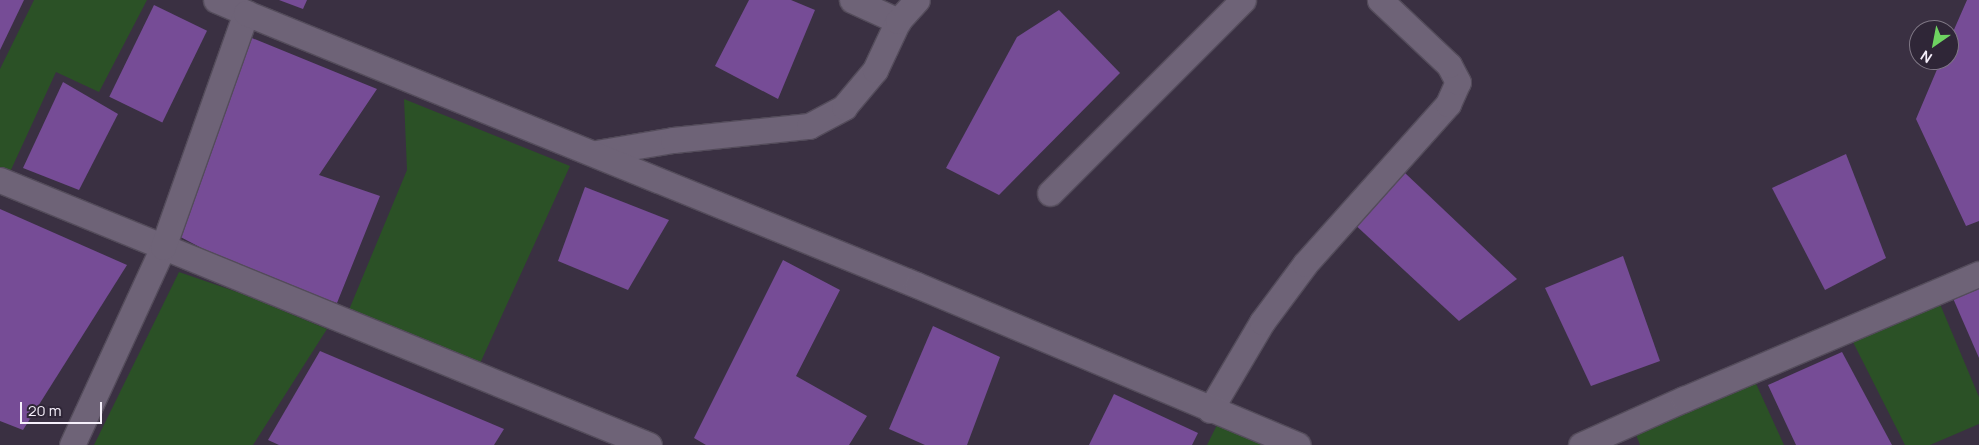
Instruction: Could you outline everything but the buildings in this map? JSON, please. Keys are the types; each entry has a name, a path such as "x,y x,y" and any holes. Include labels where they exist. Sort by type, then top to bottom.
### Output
{"street":[{"path":"216,0 917,285 1210,410 1298,445"},
{"path":"852,0 898,21"},
{"path":"596,153 673,140 809,126 844,106 875,70 898,21 917,0"},
{"path":"1050,194 1243,0"},
{"path":"1210,410 1262,322 1305,264 1448,104 1458,82 1449,65 1380,0"},
{"path":"72,445 163,247 246,13"},
{"path":"0,180 649,445"},
{"path":"1581,445 1684,399 1979,274"}],"green space":[{"path":"34,0 147,0 99,92 56,72 4,185 0,183 0,69"},
{"path":"404,99 570,166 477,370 346,317 407,170"},
{"path":"179,272 240,293 327,329 253,445 94,445"},
{"path":"1940,304 1979,397 1979,424 1930,445 1905,445 1852,340"},
{"path":"1753,377 1784,445 1640,445 1632,424"},
{"path":"1218,423 1265,445 1207,445"}]}
